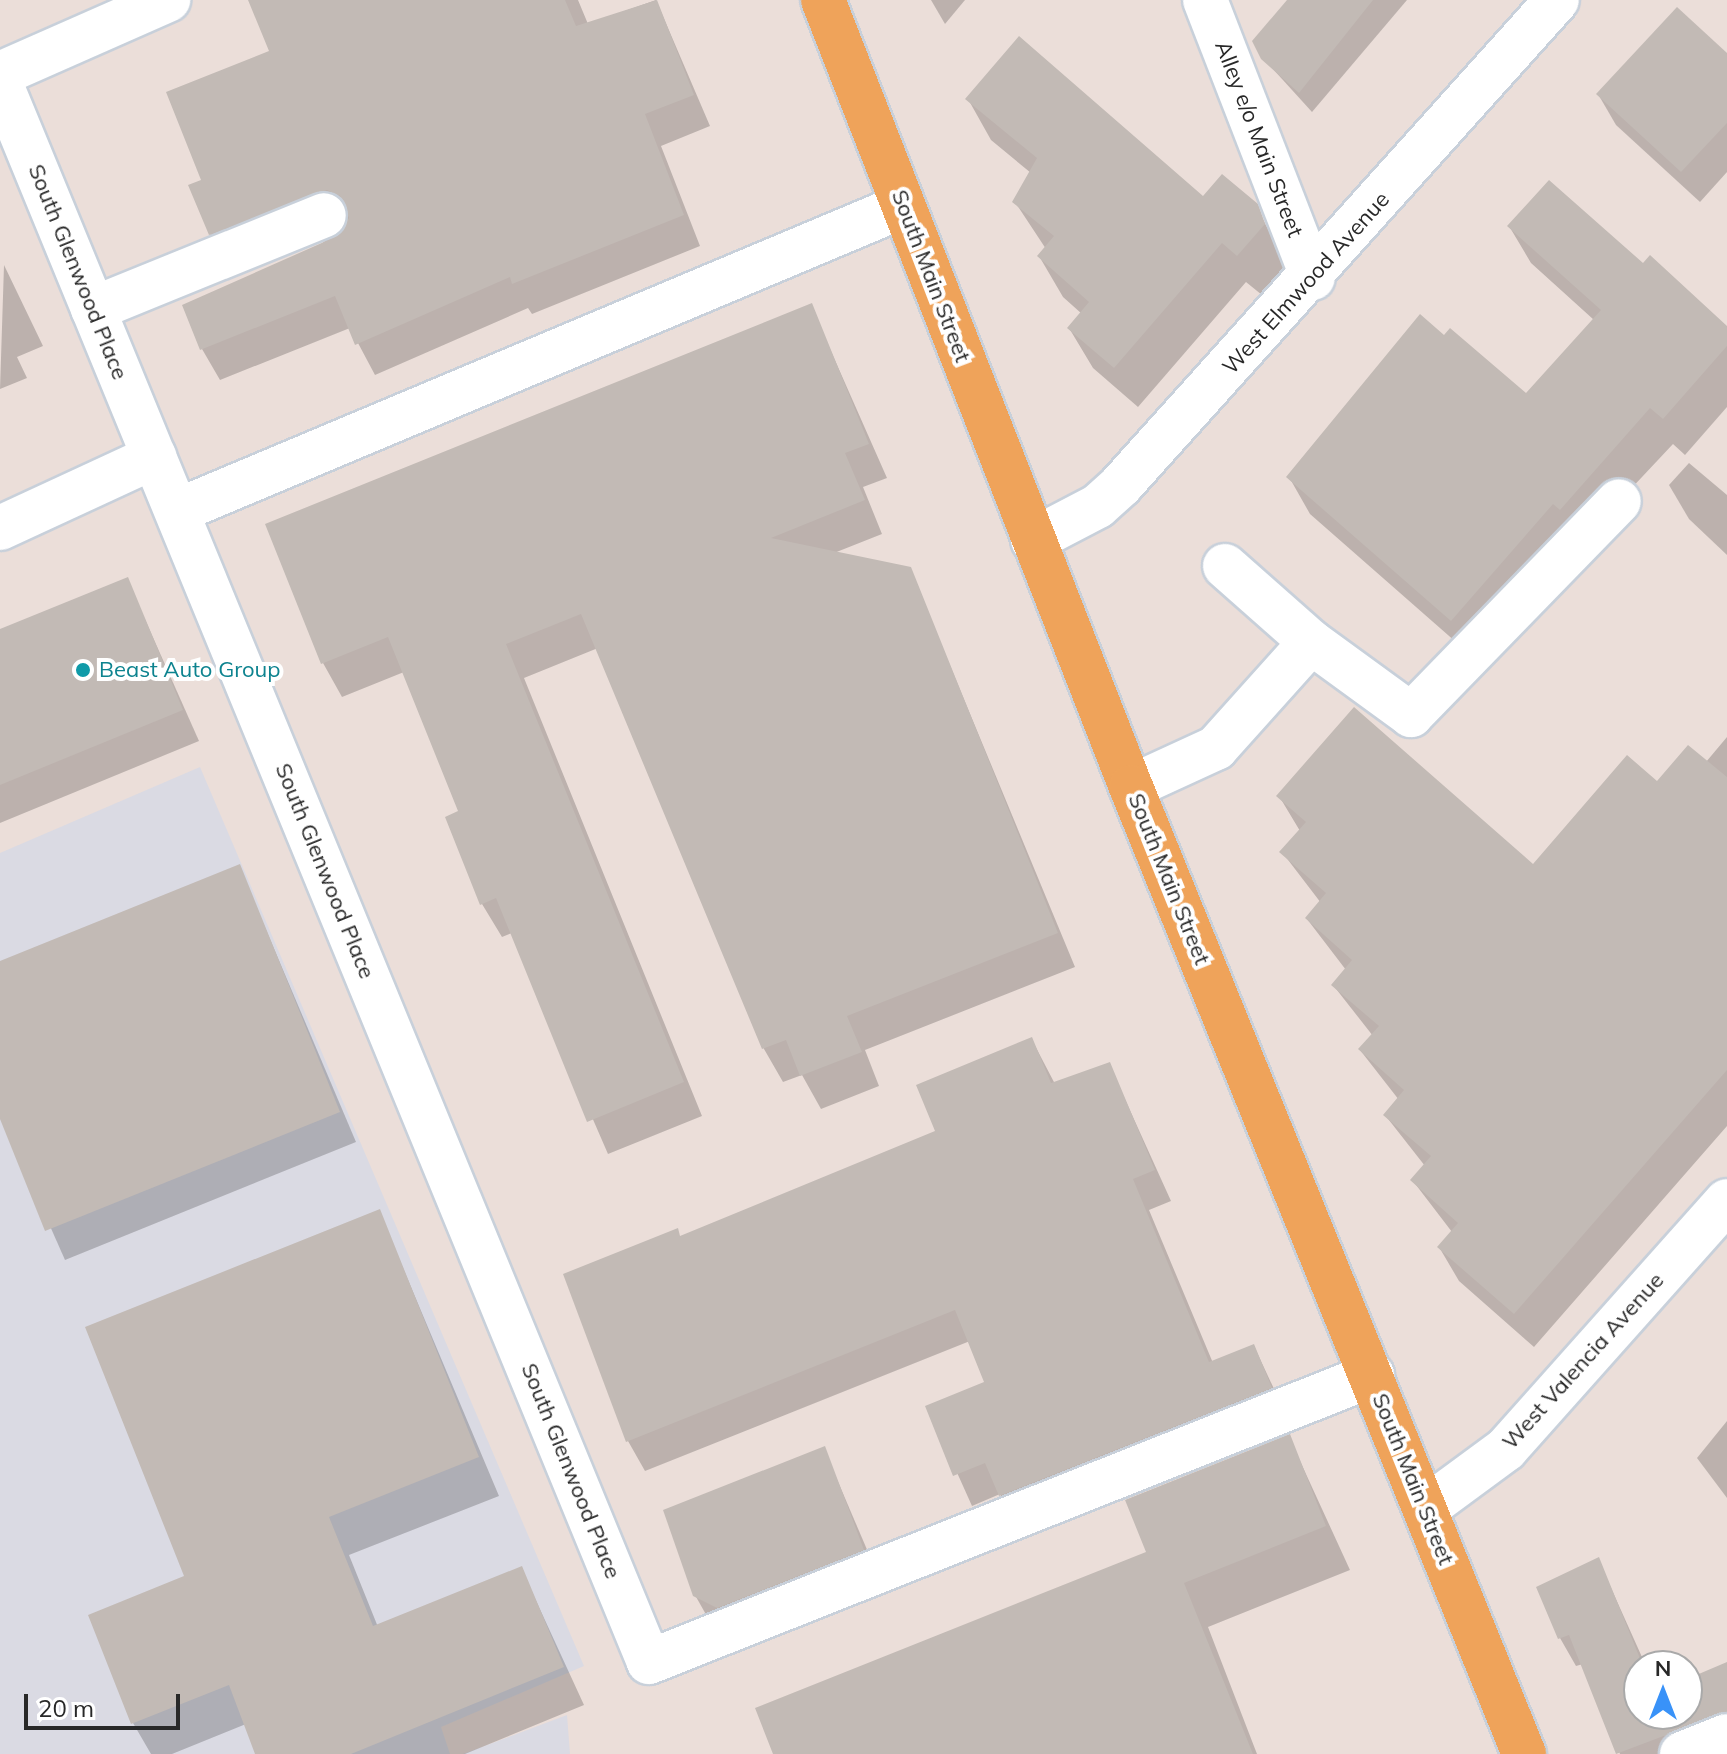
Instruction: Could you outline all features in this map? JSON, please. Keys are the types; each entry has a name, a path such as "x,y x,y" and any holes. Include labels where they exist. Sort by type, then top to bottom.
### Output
{"main road":[{"name":"South Main Street","path":"823,0 1131,787 1524,1754"}],"street":[{"path":"0,74 168,0"},
{"name":"Alley e/o Main Street","path":"1205,0 1313,278"},
{"name":"West Elmwood Avenue","path":"1033,540 1110,496 1313,278 1557,0"},
{"name":"South Glenwood Place","path":"0,82 649,1662 1372,1375"},
{"path":"177,511 903,206"},
{"path":"93,309 324,215"},
{"path":"0,528 154,457"},
{"path":"1225,566 1311,642 1411,715 1619,501"},
{"path":"1131,787 1216,748 1311,642"},
{"name":"West Valencia Avenue","path":"1426,1508 1506,1449 1727,1201"},
{"path":"1682,1754 1727,1736"}],"shaded area":[{"path":"200,767 584,1666 441,1727 450,1754 0,1754 0,853"},
{"path":"567,1715 570,1754 463,1754"}],"building":[{"path":"248,0 565,0 576,26 657,0 694,95 645,114 684,215 512,284 510,277 355,345 335,296 200,350 182,305 333,238 349,218 340,196 327,190 209,235 188,185 201,180 166,92 269,51"},
{"path":"1287,0 1373,0 1299,93 1261,59 1252,41"},
{"path":"1677,7 1727,53 1727,123 1681,172 1596,94"},
{"path":"1019,36 1203,196 1222,174 1258,204 1265,224 1237,256 1222,243 1114,368 1067,328 1089,302 1037,256 1054,236 1012,202 1037,158 965,99"},
{"path":"1549,180 1643,263 1650,255 1727,326 1727,346 1663,419 1650,408 1560,510 1553,504 1451,621 1286,477 1420,314 1444,335 1450,328 1526,393 1601,310 1507,226"},
{"path":"812,303 869,444 845,453 865,500 771,538 911,567 1058,933 847,1016 862,1052 800,1076 786,1040 762,1049 581,614 506,644 684,1082 587,1122 496,898 480,905 445,817 458,811 388,637 321,664 265,524"},
{"name":"Beast Auto Group","path":"128,577 183,710 0,785 0,629"},
{"path":"1354,707 1533,864 1627,755 1657,781 1688,745 1727,777 1727,1070 1514,1314 1437,1247 1458,1223 1410,1180 1431,1156 1383,1115 1404,1090 1358,1049 1379,1026 1331,985 1352,960 1305,918 1326,893 1279,852 1306,822 1276,796"},
{"path":"240,864 340,1112 45,1231 0,1119 0,961"},
{"path":"1032,1037 1051,1083 1110,1062 1155,1170 1133,1179 1209,1362 1254,1344 1272,1388 999,1496 985,1463 953,1476 925,1406 984,1382 955,1310 626,1442 563,1274 678,1228 680,1236 935,1131 916,1085"},
{"path":"380,1209 479,1457 329,1517 373,1626 522,1566 564,1667 351,1754 255,1754 229,1685 131,1724 88,1615 184,1576 85,1327"},
{"path":"1290,1434 1326,1526 1184,1583 1253,1754 773,1754 755,1708 1146,1552 1125,1500"},
{"path":"825,1446 864,1550 717,1608 693,1596 663,1510"},
{"path":"1599,1557 1637,1650 1623,1650 1623,1730 1679,1730 1616,1754 1569,1635 1558,1639 1536,1587"},
{"path":"1727,1662 1727,1712 1703,1721 1703,1672"}],"place":[{"name":"Beast Auto Group","path":"83,670"}]}
